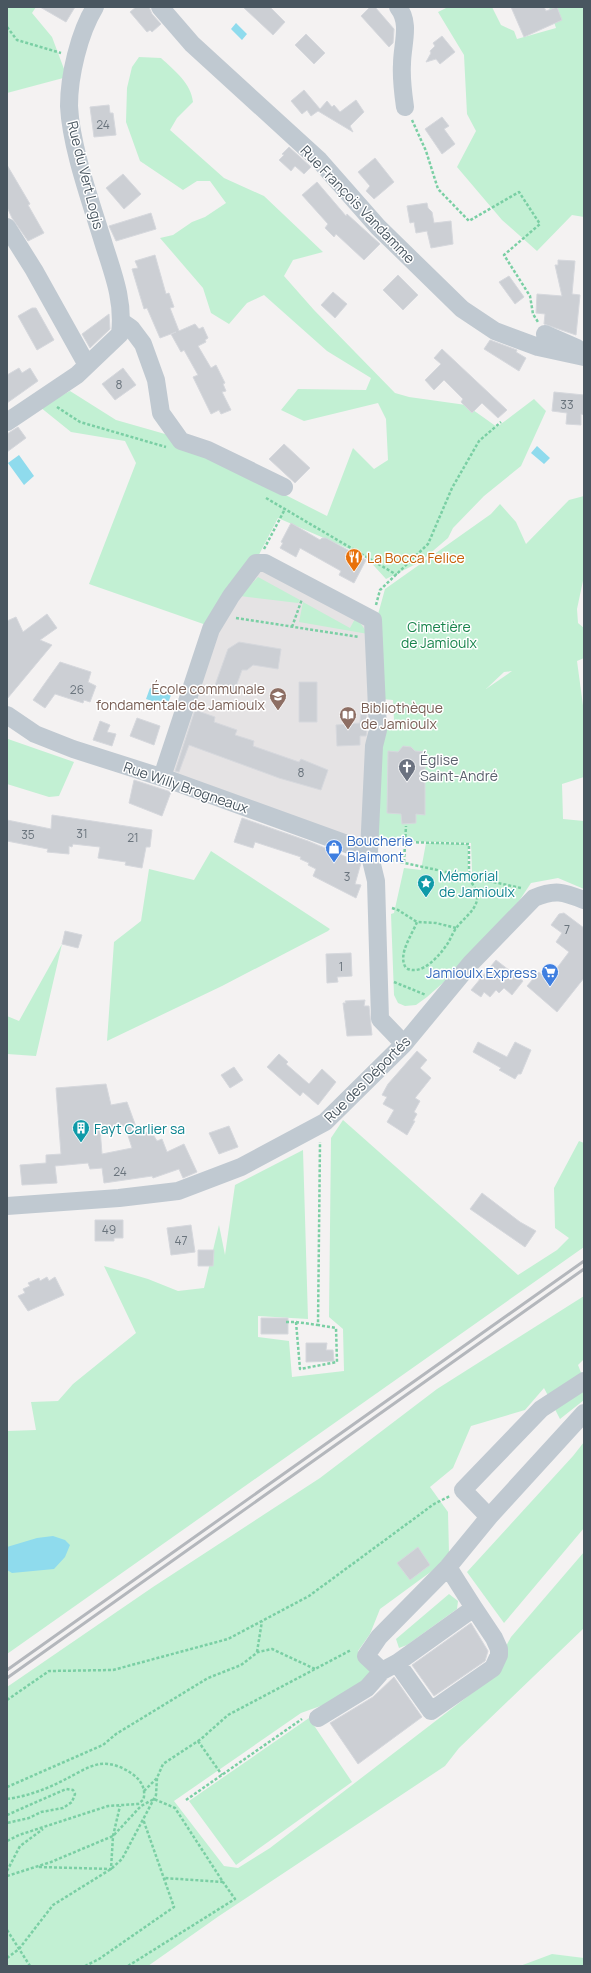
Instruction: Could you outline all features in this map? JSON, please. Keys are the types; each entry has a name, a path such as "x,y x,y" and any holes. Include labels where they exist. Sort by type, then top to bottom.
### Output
{"street":[{"name":"Rue du Vert Logis","path":"7,422 77,375 120,334 121,301 74,141 69,106 76,57 82,36 95,7"},
{"name":"Rue François Vandamme","path":"160,7 192,44 319,160 378,227 462,309 495,331 538,347 584,357"},
{"path":"398,7 403,12 406,29 402,63 402,90 405,107"},
{"path":"7,227 34,270 87,365"},
{"path":"121,322 131,328 143,344 156,380 161,413 181,441 208,450 284,487"},
{"path":"545,334 584,351"},
{"path":"162,777 215,622 230,596 256,563 265,563 373,620 378,730 374,746 370,854 376,880 380,1018 404,1044"},
{"name":"Rue Willy Brogneaux","path":"7,715 35,734 73,749 162,777 370,854"},
{"name":"Rue des Déportés","path":"7,1206 119,1198 178,1190 241,1167 325,1122 404,1044 471,963 534,898 548,892 563,892 584,900"},
{"path":"489,1517 463,1490 541,1409 584,1381"},
{"path":"448,1566 494,1638 499,1649 499,1655 493,1668 431,1711 389,1667 366,1656 379,1637 448,1566 489,1517 584,1413"},
{"path":"318,1718 367,1688 389,1667 474,1608"}],"path":[{"path":"7,27 17,40 76,57"},
{"path":"405,107 426,151 438,189 469,221 519,192 540,224 504,255 530,296 533,314 545,334"},
{"path":"43,398 80,422 173,449"},
{"path":"373,620 380,590 398,575 428,544 452,488 479,441 501,422"},
{"path":"260,493 285,510 398,575"},
{"path":"256,563 285,510"},
{"path":"292,627 307,586"},
{"path":"215,622 292,627 373,640"},
{"path":"404,862 406,826"},
{"path":"406,842 469,844 467,876 476,888 477,900 475,907 456,928 439,955 422,969 415,971 406,968 402,960 417,922"},
{"path":"370,854 522,888 534,898"},
{"path":"376,903 398,910 417,922 436,923 456,928"},
{"path":"379,981 396,983 440,1000"},
{"path":"318,1126 321,1149 318,1325"},
{"path":"286,1322 296,1322 336,1328 337,1362 300,1369 296,1322"},
{"path":"7,1700 49,1671 113,1670 228,1639 309,1596 434,1504 463,1490"},
{"path":"256,1653 262,1621"},
{"path":"7,1958 19,1949 53,1905 111,1869 122,1859 156,1795 157,1778 163,1764 198,1741 228,1715 355,1648"},
{"path":"7,1787 103,1746 116,1734 208,1678 240,1665 256,1653 272,1649 315,1669"},
{"path":"186,1800 314,1711 318,1718"},
{"path":"198,1741 222,1775"},
{"path":"7,1799 28,1795 76,1773 104,1764 125,1769 134,1775 141,1783 144,1791 143,1800 138,1804 108,1806 19,1835 7,1841"},
{"path":"144,1791 157,1778"},
{"path":"7,1815 66,1789 73,1790 75,1794 72,1802 63,1808 41,1812 29,1818 7,1823"},
{"path":"7,1876 36,1867 113,1836 141,1806 154,1799"},
{"path":"128,1966 235,1899 175,1808 154,1799"},
{"path":"111,1869 113,1836 120,1806"},
{"path":"85,1966 99,1959 174,1907 143,1819"},
{"path":"7,1871 20,1846 47,1826"},
{"path":"36,1867 111,1869"},
{"path":"164,1878 223,1882"},
{"path":"7,1930 30,1966"}],"shaded area":[{"name":"École communale fondamentale de Jamioulx","path":"261,568 367,625 370,701 363,844 164,774 213,638"}],"green space":[{"path":"7,7 36,7 32,13 52,37 67,77 7,93"},
{"path":"448,7 492,7 501,25 514,31 517,39 556,28 549,7 584,7 584,217 572,215 537,251 502,220 457,167 476,131 467,114 464,55 438,12"},
{"path":"139,57 161,58 182,78 192,95 193,102 177,118 170,130 224,178 264,196 323,252 293,260 284,276 314,310 395,393 409,397 466,405 497,427 534,399 546,411 521,466 484,496 453,528 448,538 420,562 386,579 365,556 278,518 252,568 212,627 89,584 136,463 125,441 71,432 40,407 70,391 116,420 165,434 327,516 353,448 374,469 388,460 386,419 378,403 304,421 281,410 298,389 366,390 371,378 327,351 264,295 247,303 229,324 211,313 203,288 160,238 173,235 192,222 205,217 226,203 210,181 197,181 183,190 140,161 126,122 127,88 132,67"},
{"name":"Cimetière de Jamioulx","path":"584,496 584,576 577,609 578,623 584,628 584,658 577,661 584,713 584,777 562,784 563,819 584,821 584,889 558,878 531,883 519,901 453,974 416,1005 405,1006 398,1003 394,995 391,914 394,913 404,868 421,870 426,843 468,844 468,875 474,876 472,872 471,843 375,840 378,744 385,730 394,720 393,700 381,699 377,618 385,589 491,514 500,504 516,522 526,544 569,500","holes":["512,671 486,689 504,672"]},
{"path":"258,577 300,600 298,603 240,596"},
{"path":"303,602 350,628 356,617 368,634 299,622"},
{"path":"8,739 74,762 59,796 49,797 7,784"},
{"path":"211,851 330,929 222,986 107,1041 114,942 141,921 149,869 194,880"},
{"path":"62,944 36,1056 7,1054 7,1016 19,1021"},
{"path":"343,1120 518,1275 557,1250 569,1238 555,1228 554,1188 579,1141 584,1143 584,1247 7,1654 7,1431 36,1430 31,1402 58,1401 73,1384 136,1333 104,1266 148,1279 178,1291 204,1288 219,1225 225,1255 235,1185 303,1150 308,1319 258,1316 258,1337 289,1341 292,1377 344,1371 343,1329 329,1317 331,1138"},
{"path":"584,1296 584,1359 578,1365 584,1380 584,1400 560,1419 544,1388 525,1410 471,1426 453,1468 430,1487 448,1512 449,1553 436,1568 380,1609 370,1634 358,1651 368,1666 375,1672 354,1694 301,1713 174,1801 224,1866 238,1868 270,1848 476,1690 491,1674 511,1637 584,1552 584,1628 459,1748 445,1766 219,1916 148,1966 7,1966 7,1687 153,1587 320,1478 437,1389"},
{"path":"584,1442 584,1528 504,1623 467,1572"},
{"path":"449,1594 458,1601 457,1609 407,1645 399,1648 396,1639"},
{"path":"309,1718 352,1782 236,1865 189,1801"},
{"path":"552,1954 584,1958 584,1966 520,1966"}],"water":[{"path":"236,23 247,34 242,40 231,29"},
{"path":"537,446 550,458 544,464 531,453"},
{"path":"19,455 34,476 24,485 8,463"},
{"path":"150,688 171,695 167,706 146,699"},
{"path":"53,1536 65,1540 70,1545 65,1557 54,1569 12,1573 7,1570 7,1547 37,1538"}],"building":[{"path":"40,7 75,7 66,22"},
{"path":"136,7 149,7 152,14 161,24 152,32 150,30 147,32 130,12"},
{"path":"243,7 270,7 285,22 273,35"},
{"path":"370,7 375,7 394,29 393,43 389,47 361,16"},
{"path":"511,7 544,7 546,11 557,7 562,20 524,37"},
{"path":"306,34 325,53 314,64 295,45"},
{"path":"442,36 455,52 440,64 436,59 426,62 431,53 430,51 435,46 433,43"},
{"path":"304,90 320,109 327,101 332,107 334,105 340,112 356,100 364,112 350,126 353,132 318,111 311,116 307,110 302,114 291,101"},
{"path":"109,105 110,113 113,113 116,135 94,137 90,107"},
{"path":"442,117 449,126 444,129 455,144 442,154 425,129"},
{"path":"289,147 311,167 304,174 295,166 291,171 279,160 284,155 282,154"},
{"path":"375,158 394,182 374,199 366,191 370,186 358,172"},
{"path":"7,165 30,204 28,205 44,233 28,241 12,218 7,207"},
{"path":"123,174 141,194 124,209 106,188"},
{"path":"317,182 346,216 347,214 380,244 364,260 336,234 334,237 325,228 328,224 302,195"},
{"path":"427,203 428,208 432,212 434,223 451,221 453,244 431,248 427,231 416,233 414,222 410,223 407,206"},
{"path":"151,213 156,229 116,241 109,226"},
{"path":"155,255 166,294 169,293 174,307 170,308 179,331 195,324 199,329 203,327 208,338 205,340 206,342 198,346 211,368 216,365 225,383 223,384 226,391 222,392 231,410 221,414 219,410 211,414 193,377 198,375 184,350 181,352 171,334 176,332 160,338 147,308 144,309 132,269 138,268 135,261"},
{"path":"558,260 575,261 572,294 580,295 576,335 544,324 545,314 536,313 537,294 562,296 555,265 558,265"},
{"path":"398,275 418,295 403,310 383,290"},
{"path":"509,276 524,297 515,304 499,282"},
{"path":"333,292 347,304 335,318 321,305"},
{"path":"32,308 36,308 54,340 37,350 18,316"},
{"path":"109,314 110,329 90,348 82,334"},
{"path":"490,340 517,350 516,352 526,358 519,371 484,349"},
{"path":"442,349 507,410 498,418 482,403 472,413 461,402 463,399 444,380 434,390 425,380 441,364 434,358"},
{"path":"19,368 22,373 30,368 38,381 7,403 7,375"},
{"path":"123,368 136,385 115,400 102,384"},
{"path":"554,392 584,395 584,415 581,414 581,425 566,424 567,413 552,411"},
{"path":"18,427 26,438 7,452 7,434"},
{"path":"284,444 310,468 295,483 269,459"},
{"path":"291,523 320,540 322,538 326,538 366,560 354,583 339,575 341,571 300,548 296,557 280,548 283,543 281,542"},
{"path":"47,614 57,628 40,640 52,645 7,699 7,621 16,617 23,632"},
{"path":"239,642 281,649 278,669 253,665 247,670 242,670 233,695 214,688 228,649"},
{"path":"60,662 91,672 88,682 96,686 90,702 84,700 83,703 55,694 45,708 33,700"},
{"path":"299,682 317,682 317,722 299,722"},
{"name":"Bibliothèque de Jamioulx","path":"361,707 366,707 366,736 360,736 360,745 337,746 336,725 360,723"},
{"path":"195,710 215,717 214,722 237,730 235,735 254,741 253,746 299,762 301,759 328,770 321,790 279,778 189,745 179,772 175,771"},
{"path":"137,718 160,726 154,745 130,736"},
{"path":"100,721 110,725 107,732 116,734 112,746 93,740"},
{"name":"Église Saint-André","path":"403,746 411,747 415,751 425,752 425,815 416,814 416,823 402,824 401,814 387,813 388,751 398,752"},
{"path":"134,780 171,792 162,816 129,803"},
{"path":"52,815 152,830 150,847 146,847 142,868 125,865 126,862 98,858 100,847 73,844 72,847 69,846 69,854 47,852 48,849 7,841 7,820 51,829"},
{"path":"242,818 308,841 361,863 355,884 361,885 356,898 313,876 316,869 308,865 309,863 300,859 301,857 255,842 253,848 234,842"},
{"path":"564,913 584,928 584,978 557,1012 527,986 539,972 548,980 569,952 556,942 562,933 551,925 559,914"},
{"path":"65,931 82,935 78,948 62,944"},
{"path":"351,953 352,976 337,977 338,982 327,983 326,954"},
{"path":"496,960 523,981 512,995 504,988 499,993 496,990 490,997 484,992 481,997 471,990"},
{"path":"365,1000 364,1006 369,1006 372,1035 347,1036 343,1003 346,1003 345,1001"},
{"path":"478,1042 507,1057 515,1042 531,1050 521,1074 518,1074 515,1079 499,1070 501,1068 473,1052"},
{"path":"417,1051 427,1060 420,1068 431,1078 415,1098 420,1101 414,1112 417,1114 413,1121 415,1121 407,1135 387,1122 394,1110 383,1104 387,1097 382,1095 388,1084"},
{"path":"279,1054 288,1062 286,1064 309,1084 322,1069 336,1082 318,1105 303,1092 300,1096 267,1067"},
{"path":"234,1067 243,1080 230,1088 221,1075"},
{"path":"106,1084 111,1105 127,1102 139,1135 151,1131 157,1141 162,1139 167,1152 184,1144 197,1172 183,1178 179,1169 153,1178 152,1176 104,1183 102,1168 90,1169 88,1163 55,1166 57,1183 22,1185 20,1165 46,1163 46,1155 61,1154 56,1088","holes":["125,1126 132,1148 102,1154 100,1128"]},
{"path":"229,1126 238,1147 219,1154 209,1133"},
{"path":"482,1193 520,1222 536,1231 525,1247 470,1209"},
{"path":"95,1220 123,1220 123,1238 114,1238 114,1241 95,1241"},
{"path":"191,1225 195,1252 171,1255 167,1228"},
{"path":"198,1250 214,1250 213,1266 198,1266"},
{"path":"47,1277 49,1281 55,1277 64,1295 28,1311 18,1296 25,1293 23,1289 30,1286 28,1283 39,1278 40,1281"},
{"path":"261,1318 288,1318 288,1334 261,1334"},
{"path":"306,1343 327,1343 326,1350 333,1350 334,1361 306,1362"},
{"path":"418,1547 430,1565 410,1580 397,1563"},
{"path":"471,1623 488,1651 485,1661 434,1696 412,1665"},
{"path":"394,1677 422,1717 358,1764 330,1723 373,1697"}],"railway":[{"path":"7,1670 584,1261"},
{"path":"7,1678 584,1269"}],"place":[{"name":"La Bocca Felice","path":"354,572"},
{"name":"École communale fondamentale de Jamioulx","path":"278,711"},
{"name":"Bibliothèque de Jamioulx","path":"348,730"},
{"name":"Église Saint-André","path":"407,782"},
{"name":"Boucherie Blaimont","path":"334,863"},
{"name":"Mémorial de Jamioulx","path":"426,898"},
{"name":"Jamioulx Express","path":"550,987"},
{"name":"Fayt Carlier sa","path":"81,1143"}]}
